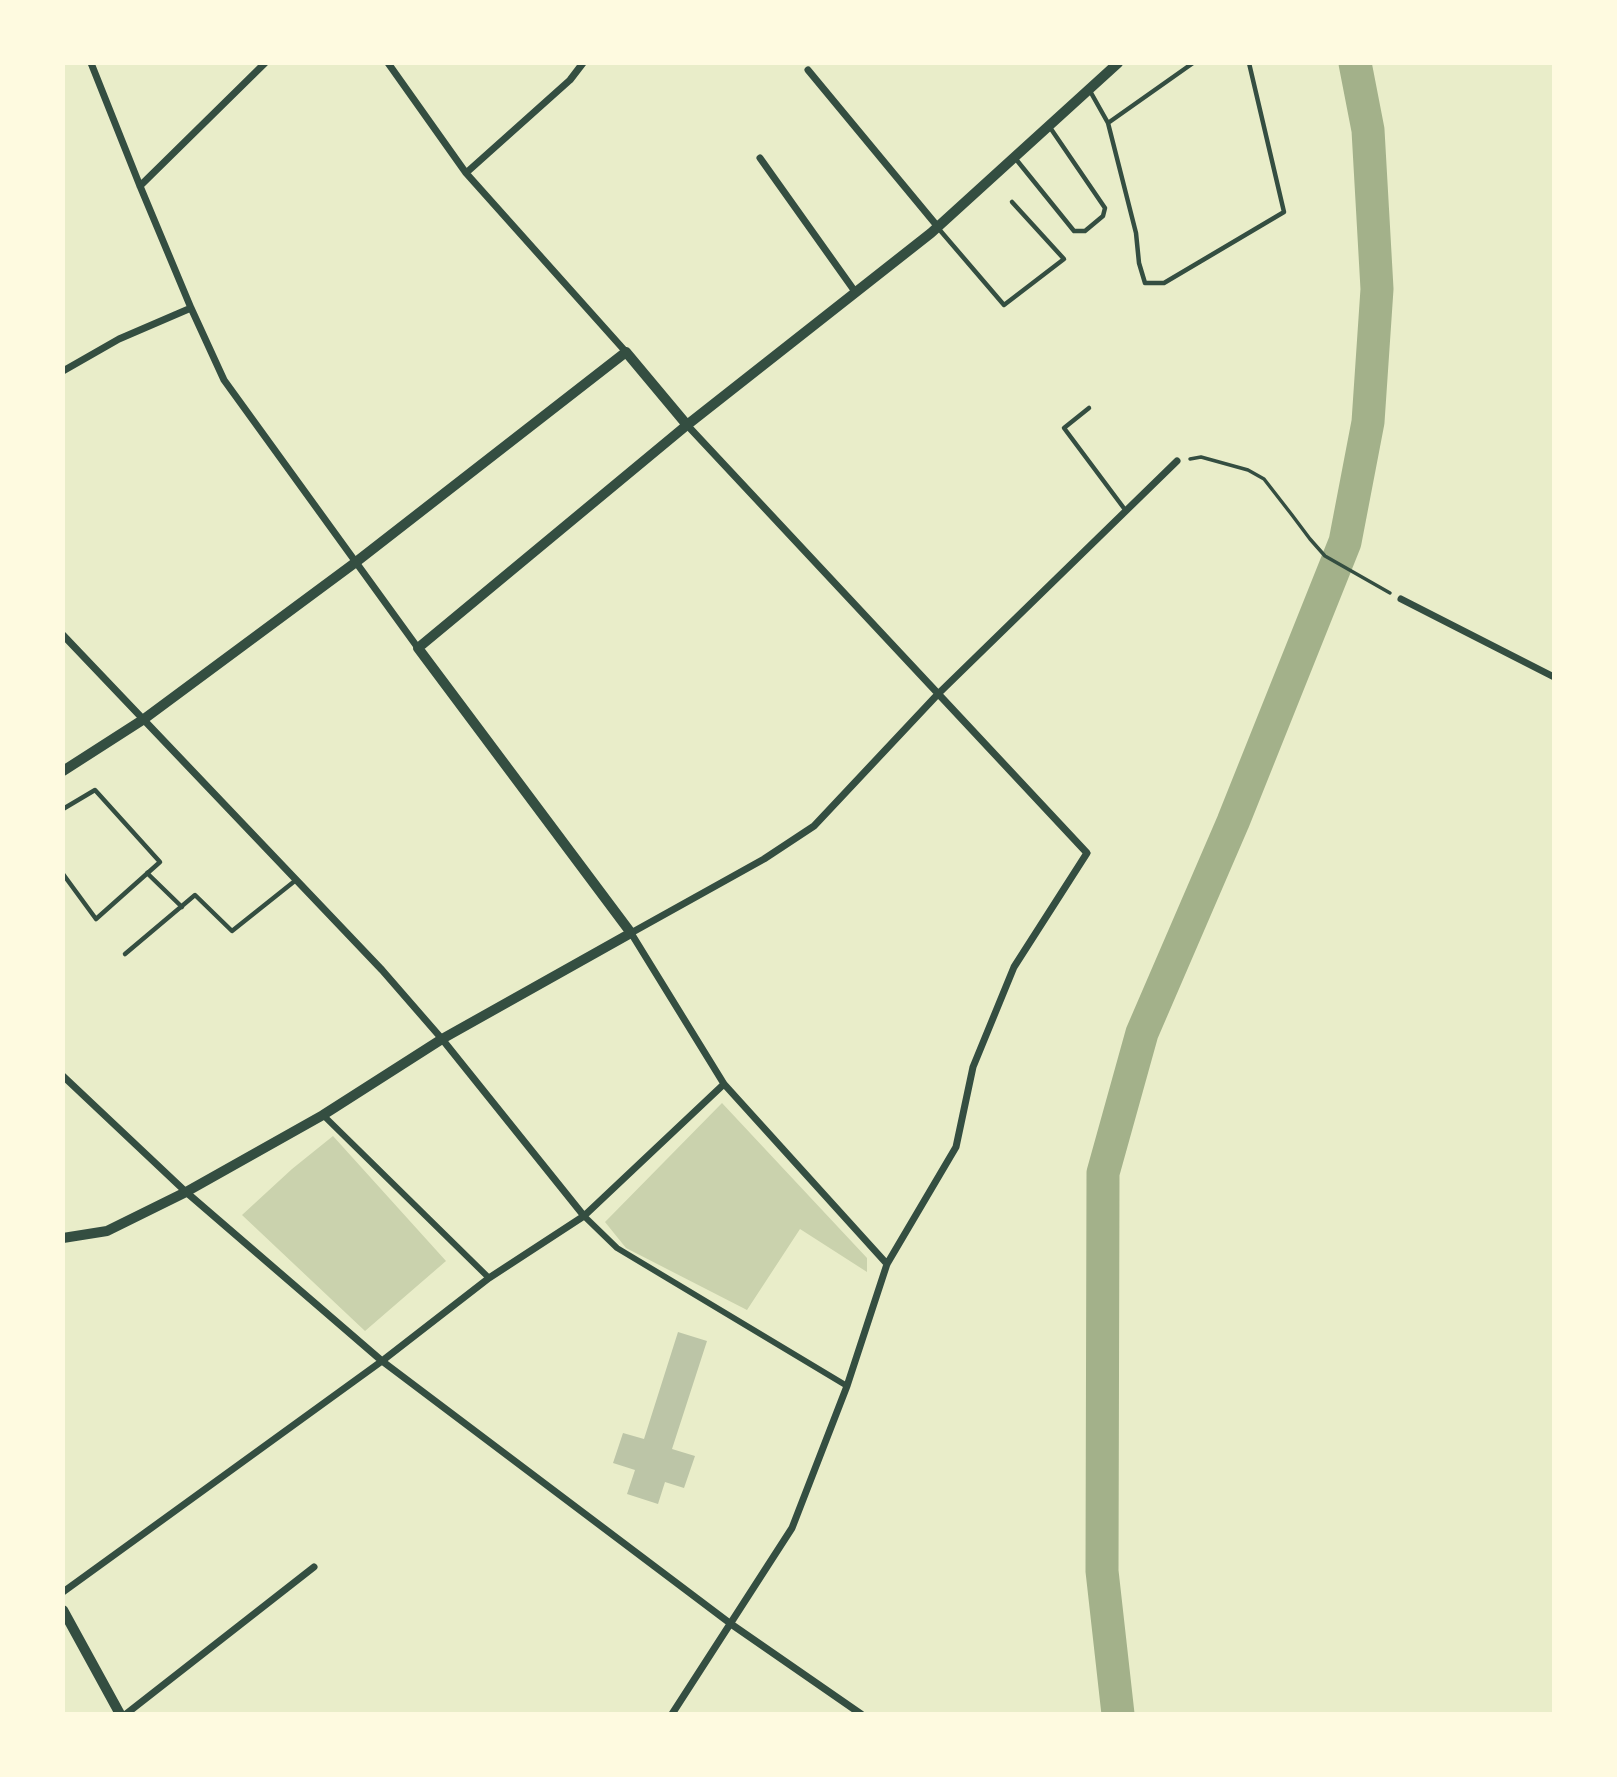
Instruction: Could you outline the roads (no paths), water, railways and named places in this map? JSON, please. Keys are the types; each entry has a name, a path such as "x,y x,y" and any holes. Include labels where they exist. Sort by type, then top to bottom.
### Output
{"street":[{"path":"91,63 140,187 224,380 418,648 631,933 724,1084 887,1264"},
{"path":"140,187 265,63"},
{"path":"388,63 466,173 626,352 687,425 1087,853 1014,967 973,1067 956,1147 887,1264 847,1386 792,1528 672,1714"},
{"path":"466,173 570,80 583,63"},
{"path":"418,648 687,425 937,227 1118,63"},
{"path":"808,70 937,227"},
{"path":"760,159 856,293"},
{"path":"63,370 119,339 191,308"},
{"path":"63,771 144,719 356,562 626,352"},
{"path":"63,1238 107,1231 186,1192 323,1115 442,1039 764,859 814,825 938,694 1177,461"},
{"path":"1401,599 1554,677"},
{"path":"63,635 382,970 442,1039 584,1216 617,1248 847,1386"},
{"path":"63,1076 186,1192 382,1361 730,1624 861,1714"},
{"path":"63,1592 382,1361 489,1278 584,1216 724,1084"},
{"path":"323,1115 489,1278"},
{"path":"126,1714 314,1567"},
{"path":"63,1610 120,1714"}],"lane":[{"path":"1108,123 1193,63"},
{"path":"1089,89 1108,123 1136,233 1139,263 1145,283 1164,283 1284,212 1249,63"},
{"path":"1014,157 1074,231 1085,231 1103,216 1105,208 1049,126"},
{"path":"937,227 1004,305 1064,259 1012,202"},
{"path":"1089,408 1064,428 1126,511"},
{"path":"63,809 95,790 160,862 96,919 63,874"},
{"path":"147,873 182,907"},
{"path":"125,954 195,895 232,931 297,880"}],"waterway":[{"path":"1118,1714 1102,1571 1103,1173 1142,1033 1233,822 1345,542 1368,422 1377,289 1368,130 1355,63"}]}
